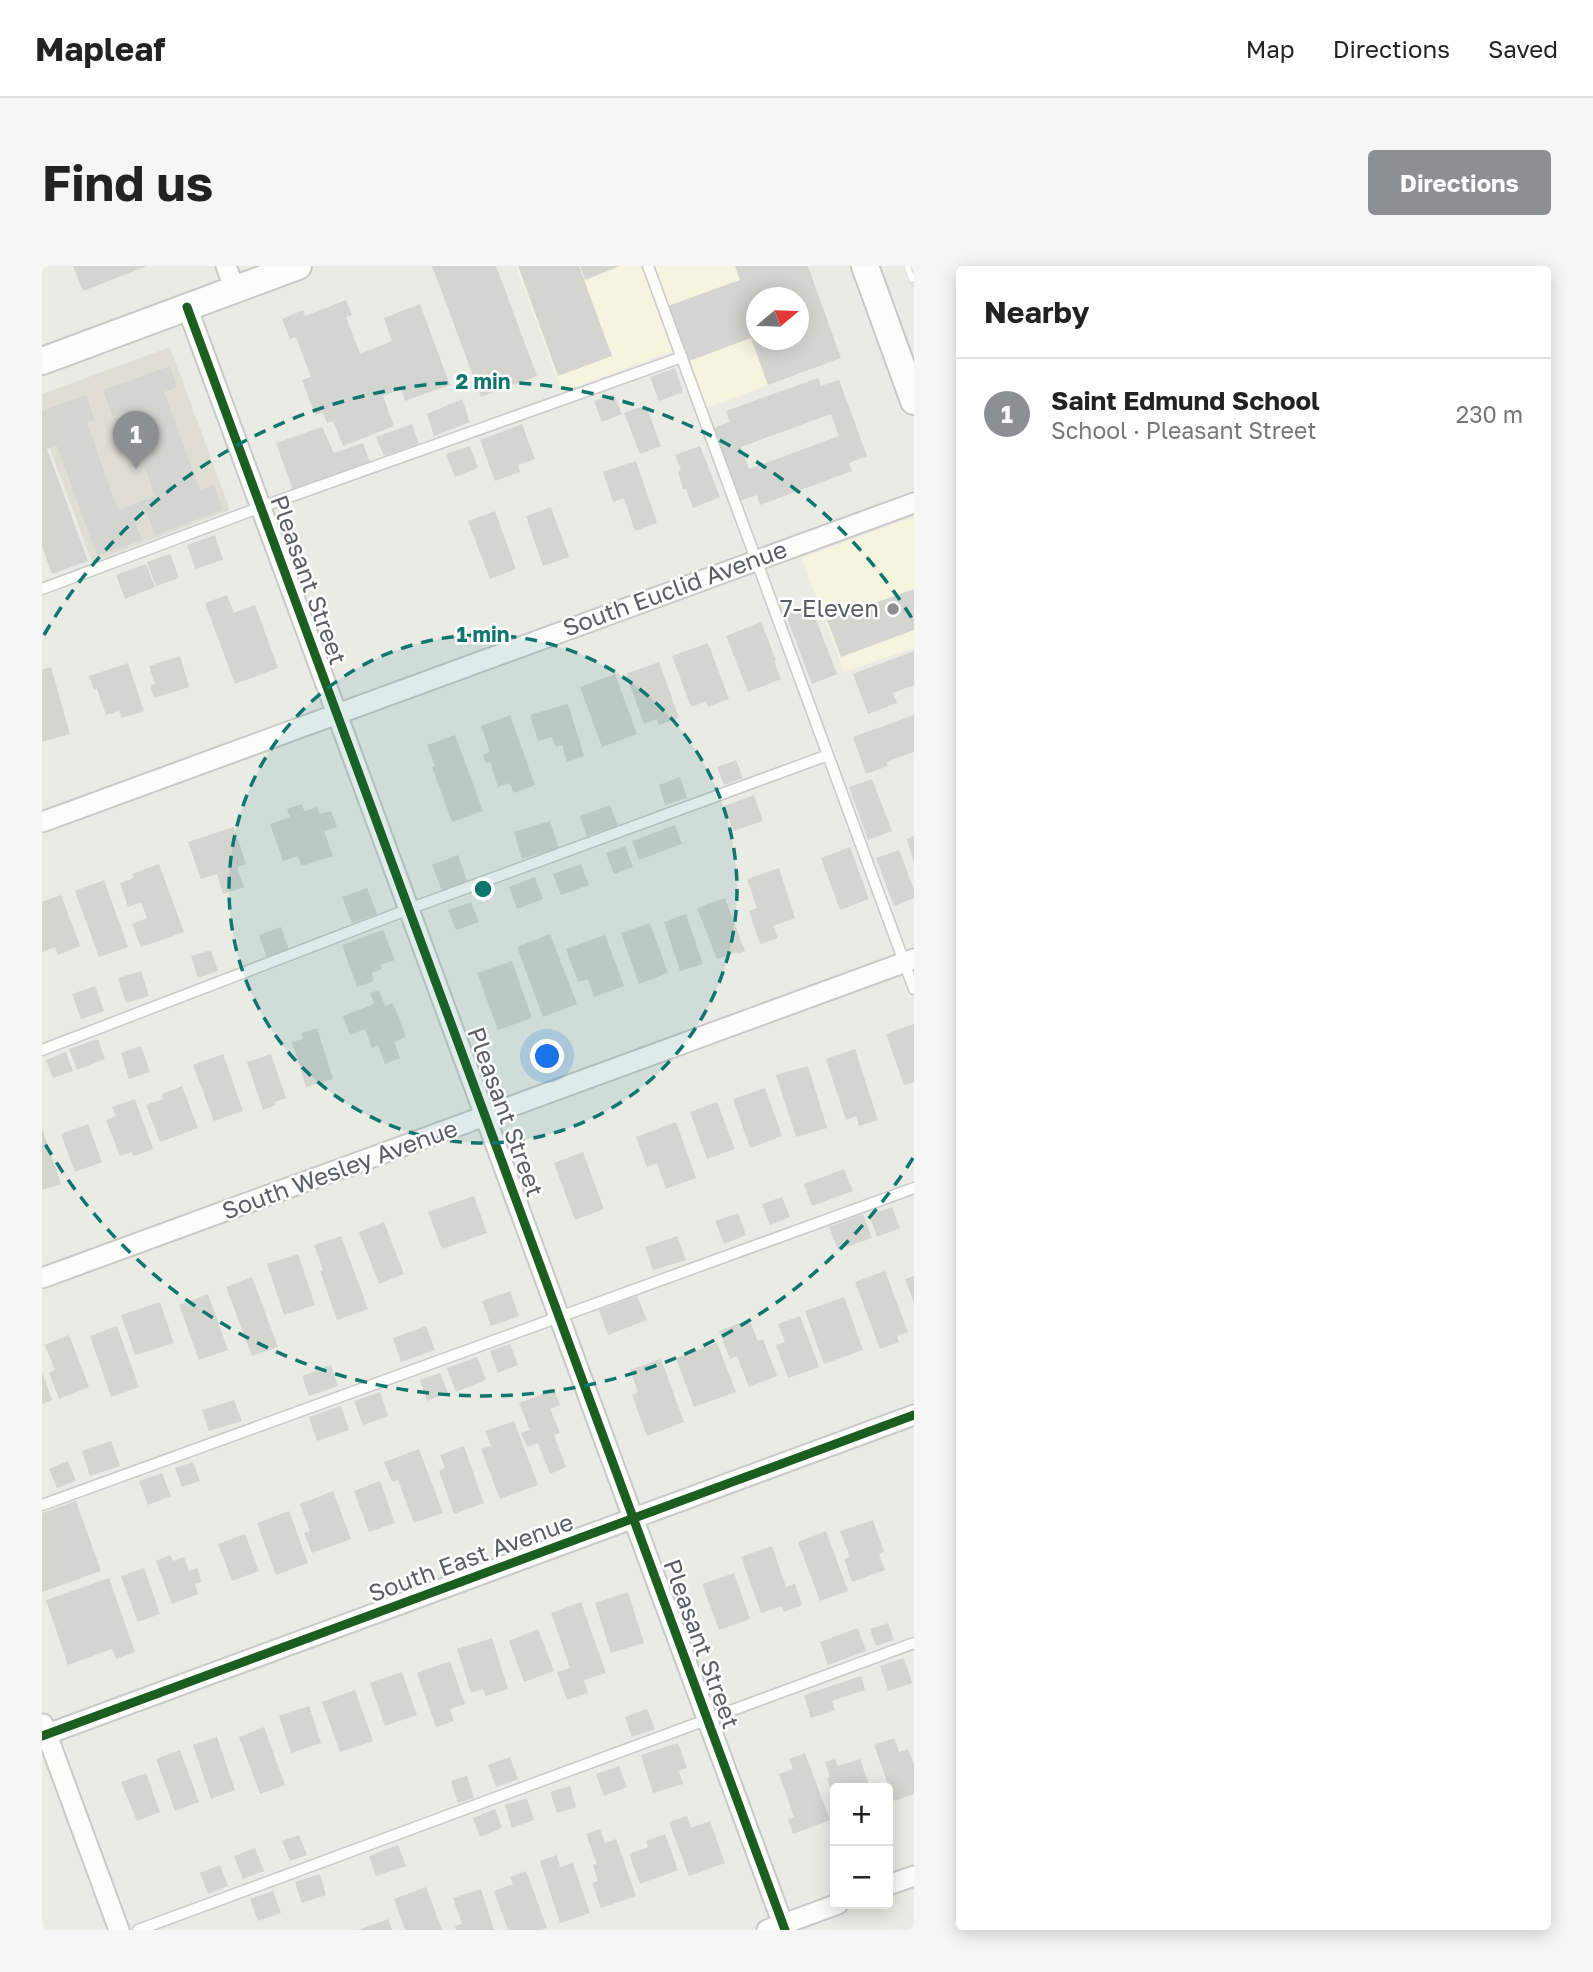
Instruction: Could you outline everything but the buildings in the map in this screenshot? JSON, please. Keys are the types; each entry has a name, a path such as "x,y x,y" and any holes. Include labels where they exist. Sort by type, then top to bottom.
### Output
{"street":[{"path":"42,361 187,307 230,278 298,266"},
{"path":"865,266 914,401"},
{"name":"Pleasant Street","path":"187,307 708,1719 779,1928"},
{"name":"South Euclid Avenue","path":"42,822 914,503"},
{"name":"South Wesley Avenue","path":"42,1278 909,961"},
{"name":"South East Avenue","path":"43,1731 914,1415"},
{"path":"43,1731 119,1930"},
{"path":"893,1883 914,1876"},
{"path":"779,1928 830,1907"}],"lane":[{"path":"648,266 828,755 909,961 914,989"},
{"path":"42,589 261,507 682,357"},
{"path":"42,1050 409,909 828,755"},
{"path":"42,1506 914,1188"},
{"path":"138,1930 914,1643"}],"shaded area":[{"path":"516,266 808,266 841,358 704,409 681,348 562,392"},
{"path":"170,347 230,510 92,562 42,427 42,394"},
{"path":"914,518 914,648 844,672 802,558"}],"railway":[{"path":"907,266 914,283"}],"cycle path":[{"path":"187,307 785,1930"},
{"path":"42,1736 914,1415"}],"place":[{"name":"Saint Edmund School","path":"136,469"},
{"name":"7-Eleven","path":"893,609"}]}
